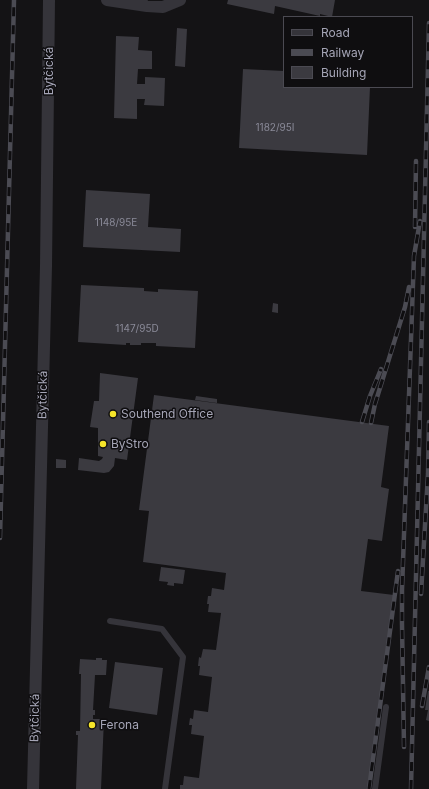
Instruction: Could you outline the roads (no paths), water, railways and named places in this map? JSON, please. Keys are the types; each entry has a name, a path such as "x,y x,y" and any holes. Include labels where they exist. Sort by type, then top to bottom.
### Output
{"street":[{"name":"Bytčická","path":"33,789 46,266 49,0"},
{"path":"107,0 163,7 180,0"}],"lane":[{"path":"110,621 162,629 183,657 165,789"},
{"path":"375,789 386,707"}],"railway":[{"path":"0,538 14,0"},
{"path":"411,789 429,23"},
{"path":"415,227 416,161"},
{"path":"404,747 402,590 414,256 420,221"},
{"path":"371,423 375,404 405,307 409,287"},
{"path":"362,422 370,396 381,369"},
{"path":"421,594 428,474 429,422"},
{"path":"369,789 398,571"},
{"path":"422,706 429,667"}],"place":[{"name":"Southend Office","path":"113,414"},
{"name":"ByStro","path":"103,444"},
{"name":"Ferona","path":"92,725"}]}
